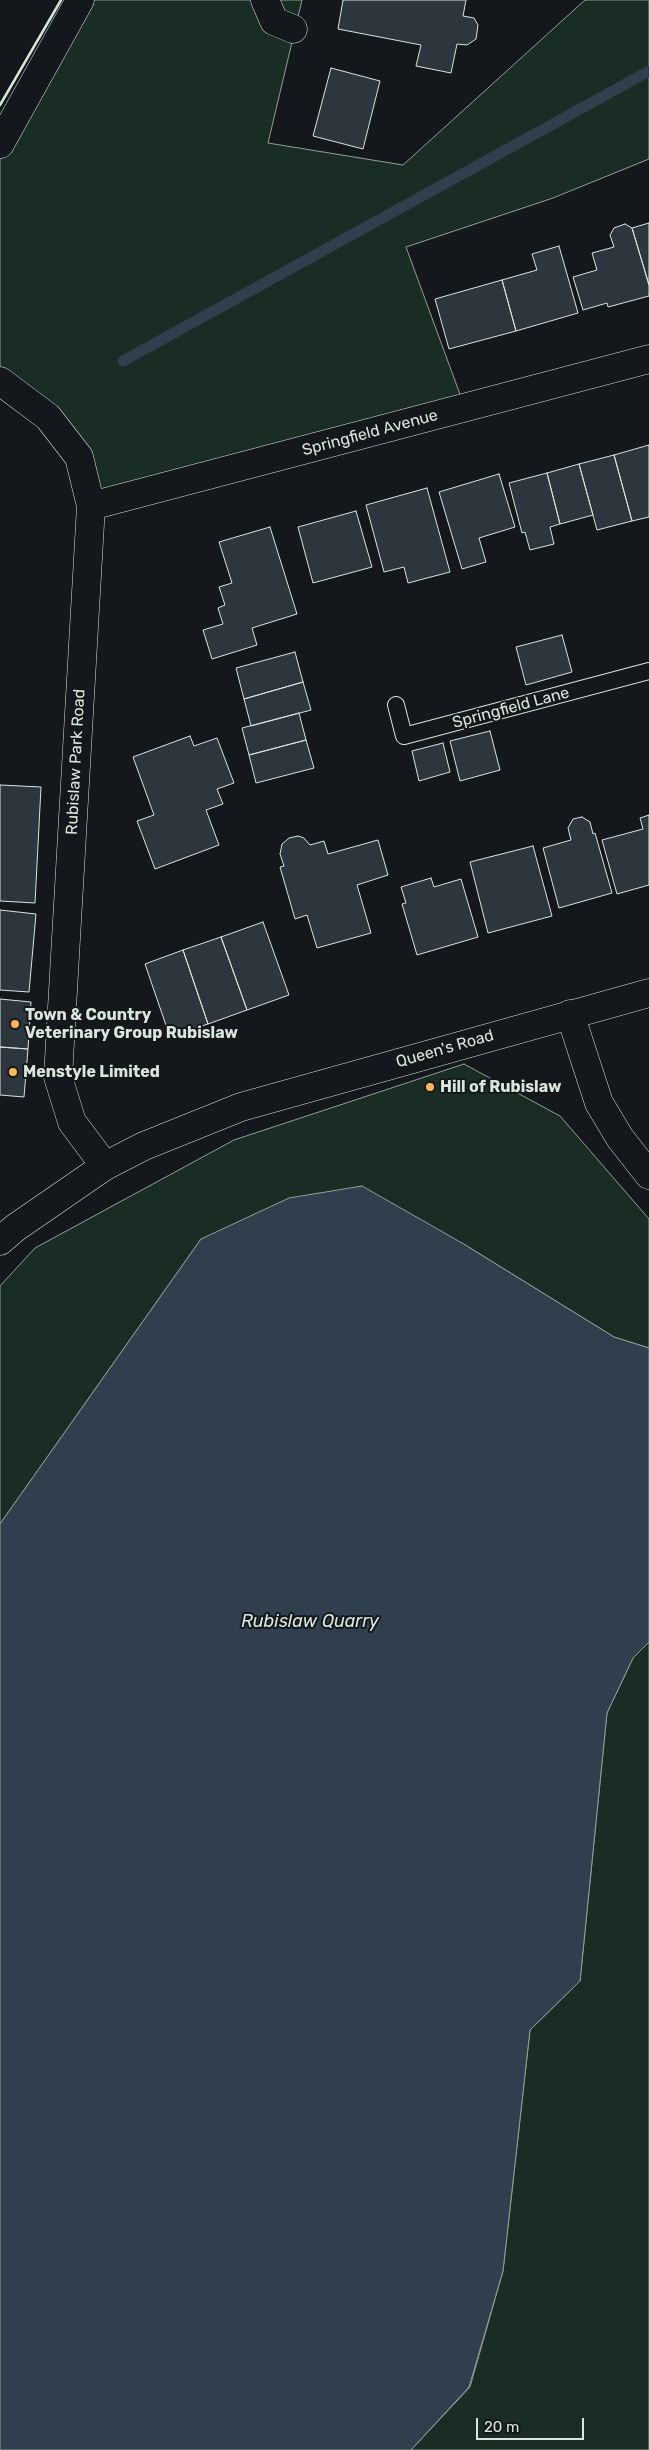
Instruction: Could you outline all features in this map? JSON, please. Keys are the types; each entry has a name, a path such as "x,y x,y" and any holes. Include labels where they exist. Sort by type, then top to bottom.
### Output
{"street":[{"path":"0,144 80,0"},
{"path":"265,0 274,21 293,29"},
{"name":"Springfield Avenue","path":"91,506 649,359"},
{"name":"Rubislaw Park Road","path":"0,381 48,417 79,458 91,506 58,1077 72,1122 105,1166"},
{"name":"Queen's Road","path":"0,1241 15,1228 105,1166 144,1146 241,1108 649,993"},
{"path":"570,1014 599,1103 620,1138 649,1175"}],"lane":[{"name":"Springfield Lane","path":"396,705 404,736 649,671"}],"green space":[{"path":"80,0 302,0 268,143 403,165 585,0 649,0 649,159 553,198 406,247 465,408 91,506 79,457 0,381 0,144"},
{"path":"464,1064 560,1116 649,1219 649,1348 614,1337 462,1243 201,1239 0,1524 0,1286 35,1248 234,1140"},
{"path":"649,1642 649,2450 411,2450 470,2387 503,2271 530,2030 580,1981 607,1713 633,1658"}],"water":[{"name":"Rubislaw Quarry","path":"362,1186 462,1243 614,1337 649,1348 649,1642 633,1658 607,1713 580,1981 530,2030 503,2271 469,2387 411,2450 0,2450 0,1524 201,1239 289,1198"}],"building":[{"path":"343,0 466,0 463,16 474,18 478,25 476,39 467,45 457,44 451,73 416,66 421,45 338,29"},
{"path":"331,68 380,81 363,149 313,136"},
{"path":"649,223 649,285 632,228"},
{"path":"625,224 632,228 649,285 649,296 608,307 607,303 583,310 573,277 597,270 592,253 614,247 610,235 614,228"},
{"path":"559,246 578,313 516,331 502,280 537,270 532,254"},
{"path":"502,280 516,331 449,349 435,299"},
{"path":"649,445 649,517 632,521 614,455"},
{"path":"614,455 632,521 597,530 579,464"},
{"path":"579,464 593,515 560,524 547,473"},
{"path":"547,473 560,524 550,527 554,544 530,550 525,532 522,533 509,483"},
{"path":"499,474 515,527 479,538 486,562 462,569 439,492"},
{"path":"427,488 450,572 408,583 404,567 384,572 366,505"},
{"path":"356,511 372,567 313,583 298,527"},
{"path":"270,527 297,614 252,628 257,645 212,659 203,630 223,624 218,608 225,605 219,587 232,583 219,542"},
{"path":"562,635 572,672 526,685 516,647"},
{"path":"295,652 303,682 244,699 236,668"},
{"path":"303,682 311,710 251,726 244,699"},
{"path":"299,713 306,740 249,755 242,728"},
{"path":"490,731 500,770 460,781 450,741"},
{"path":"190,736 194,746 217,738 234,783 217,789 223,804 206,810 219,845 155,869 137,821 154,815 133,757"},
{"path":"306,740 314,768 256,783 249,755"},
{"path":"443,743 450,772 419,781 412,751"},
{"path":"0,785 41,787 35,903 0,901"},
{"path":"649,815 649,885 617,894 602,840 643,829 640,818"},
{"path":"582,817 590,822 593,834 595,833 612,893 559,908 543,848 571,840 568,828 573,819"},
{"path":"298,836 304,838 310,845 324,841 328,854 378,840 388,875 357,885 371,933 317,948 307,915 295,919 280,867 284,866 280,854 282,844 289,838"},
{"path":"533,846 552,916 488,933 470,862"},
{"path":"431,878 434,887 461,879 478,937 417,955 402,904 406,903 401,887"},
{"path":"0,910 36,914 29,992 0,990"},
{"path":"263,922 289,995 247,1010 221,937"},
{"path":"221,937 247,1010 208,1024 183,950"},
{"path":"183,950 208,1024 170,1037 145,964"},
{"name":"Town & Country Veterinary Group Rubislaw","path":"0,999 31,1002 28,1049 0,1047"},
{"name":"Menstyle Limited","path":"0,1047 28,1049 24,1097 0,1095"}],"waterway":[{"path":"123,361 649,71"}],"wall":[{"path":"0,105 61,0"}],"place":[{"name":"Town & Country Veterinary Group Rubislaw","path":"15,1024"},
{"name":"Menstyle Limited","path":"13,1072"},
{"name":"Hill of Rubislaw","path":"430,1087"}]}
